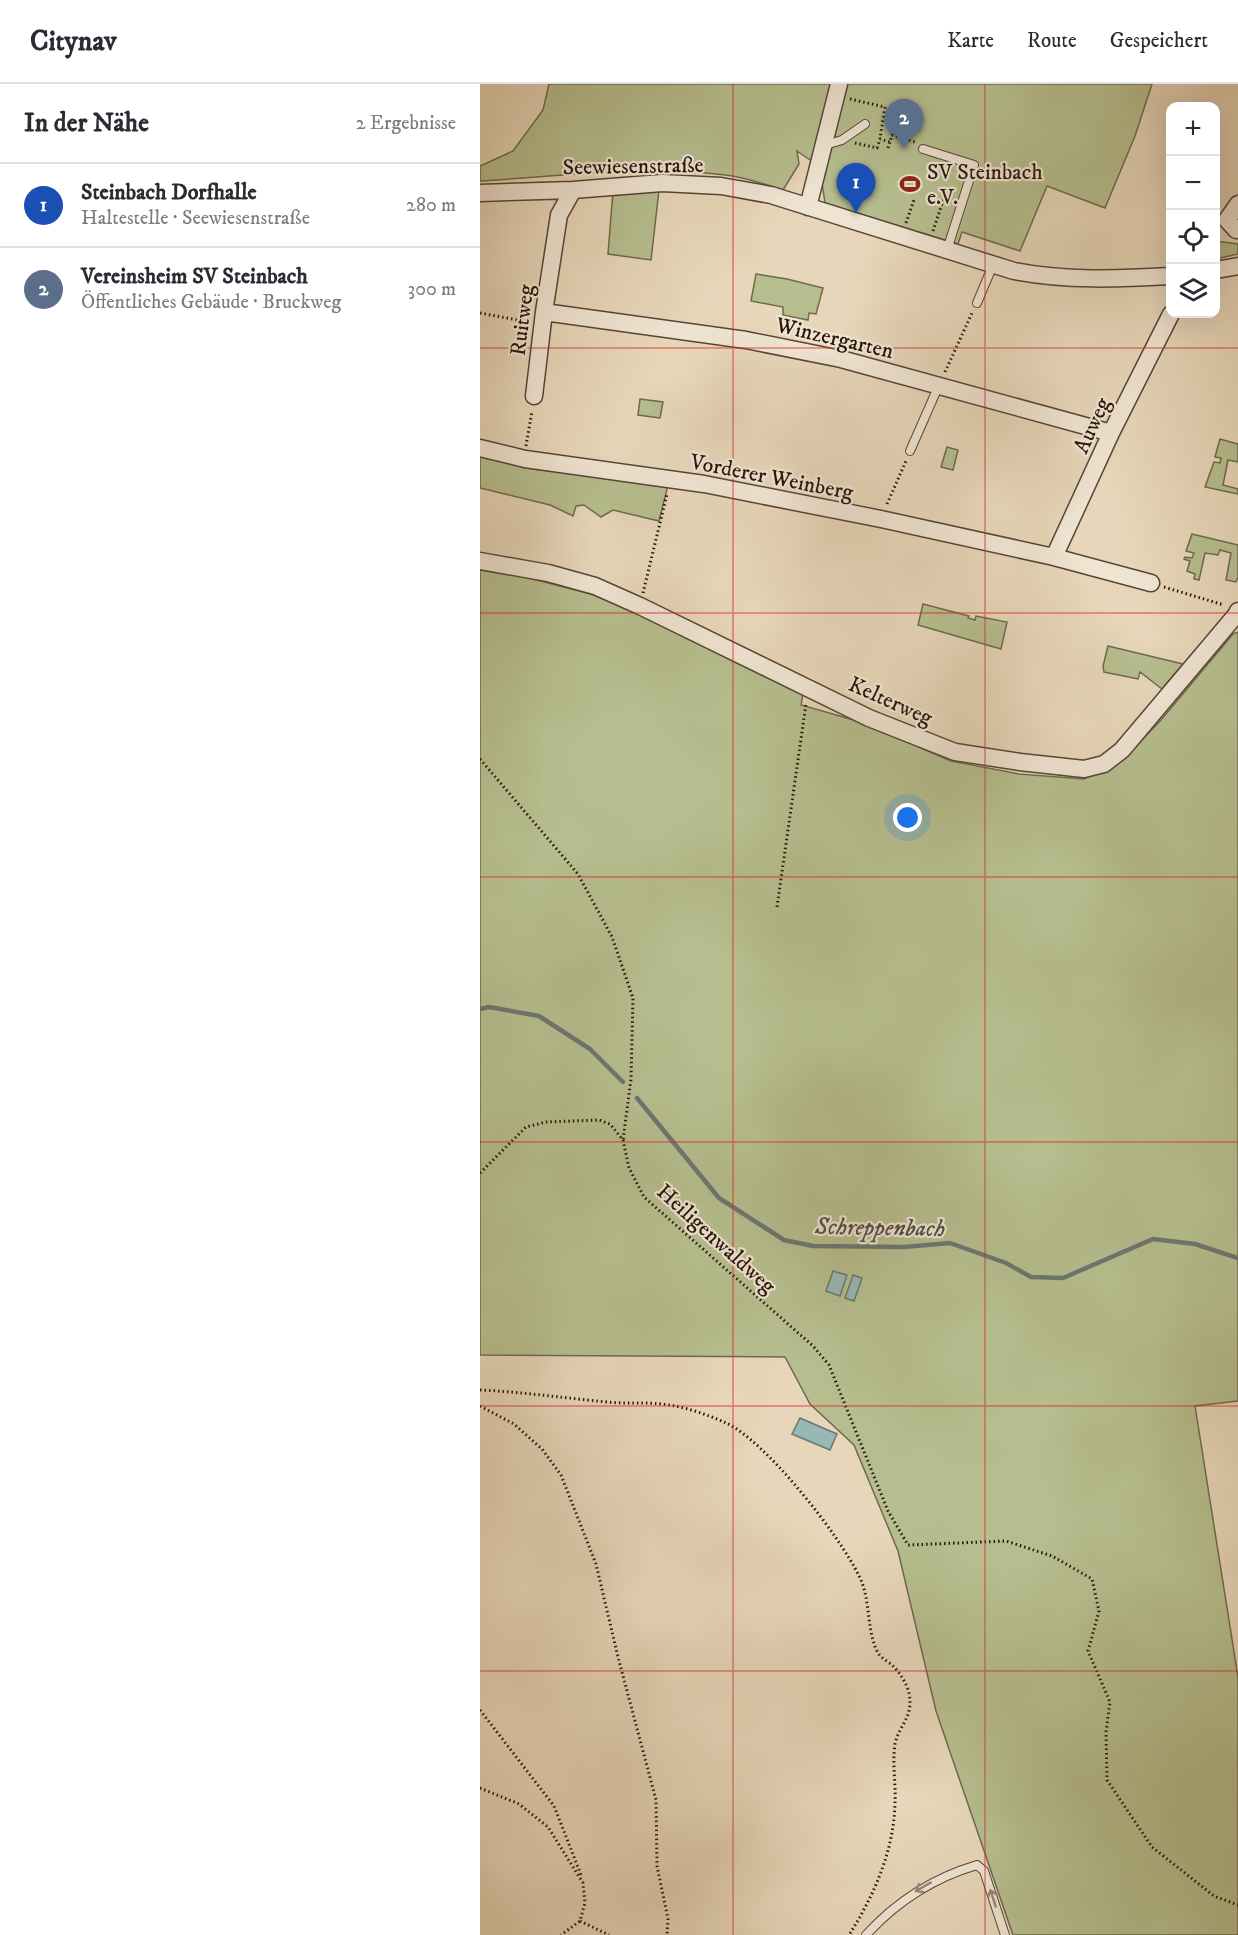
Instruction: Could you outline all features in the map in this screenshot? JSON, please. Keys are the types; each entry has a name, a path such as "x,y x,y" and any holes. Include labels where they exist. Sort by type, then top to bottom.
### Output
{"street":[{"path":"808,207 843,91"},
{"name":"Seewiesenstraße","path":"480,193 529,187 573,189 662,183 721,186 771,195 993,265 1048,278 1118,279 1166,276"},
{"name":"Ruitweg","path":"534,396 559,215 573,189"},
{"path":"1236,230 1227,220 1238,204"},
{"path":"1220,269 1238,266"},
{"name":"Winzergarten","path":"544,312 746,339 841,359 1111,433"},
{"name":"Auweg","path":"1054,557 1111,433 1169,318"},
{"name":"Vorderer Weinberg","path":"480,448 525,459 704,484 881,519 1054,557 1151,583"},
{"name":"Kelterweg","path":"480,561 548,573 595,586 869,718 955,752 1084,769 1104,764 1122,750 1237,613"}],"lane":[{"path":"825,145 842,140 866,124"},
{"path":"923,149 974,165 947,250"},
{"path":"977,303 993,265"},
{"path":"910,451 939,385"},
{"path":"866,1935 902,1901 924,1886 953,1872 977,1864 984,1871 1005,1935"}],"path":[{"path":"843,91 885,107 877,148 870,147"},
{"path":"888,148 892,135 924,145 923,149"},
{"path":"880,139 890,142"},
{"path":"928,244 944,198"},
{"path":"902,236 914,200"},
{"path":"939,385 977,303"},
{"path":"480,313 530,323 544,312"},
{"path":"525,459 534,396"},
{"path":"881,519 910,451"},
{"path":"646,582 667,495"},
{"path":"1151,583 1228,606 1237,613"},
{"path":"777,908 808,688"},
{"path":"480,759 578,874 612,937 633,998 631,1079 623,1140"},
{"path":"480,1173 526,1126 546,1122 599,1120 610,1124 623,1140"},
{"name":"Heiligenwaldweg","path":"623,1140 629,1168 644,1197 813,1346 829,1365 888,1511 908,1545 1006,1541 1052,1556 1092,1579 1099,1611 1088,1651 1110,1702 1106,1731 1107,1780 1152,1847 1214,1896 1238,1905"},
{"path":"480,1390 609,1402 662,1404 692,1410 728,1424 759,1445 790,1479 835,1537 859,1575 866,1594 877,1652 903,1678 909,1694 907,1721 897,1735 895,1749 895,1805 887,1850 869,1902 849,1935"},
{"path":"480,1406 514,1424 542,1449 561,1475 596,1564 618,1658 656,1800 657,1866 668,1919 667,1935"},
{"path":"480,1710 554,1806 584,1883 585,1903 580,1921 561,1935"},
{"path":"480,1788 519,1804 548,1827 584,1883"},
{"path":"580,1921 609,1935"}],"green space":[{"name":"SV Steinbach e.V.","path":"549,84 1152,84 1135,136 1105,208 1047,186 1020,251 962,232 958,244 825,203 822,183 826,171 797,151 799,164 783,190 732,176 664,171 602,172 480,181 480,166 513,151 543,110"},
{"path":"659,190 651,260 608,254 613,191"},
{"path":"1220,242 1238,244 1238,254 1220,258"},
{"path":"756,274 823,288 816,314 809,313 808,320 783,315 783,307 751,301"},
{"path":"640,399 663,402 660,418 638,415"},
{"path":"1220,439 1238,444 1238,462 1228,460 1223,485 1238,489 1238,494 1205,487 1214,462 1220,463 1221,458 1215,457"},
{"path":"947,447 958,450 953,470 941,467"},
{"path":"480,457 533,469 668,485 659,521 613,510 601,517 584,505 576,506 573,516 550,505 480,488"},
{"path":"1192,534 1238,545 1236,582 1226,580 1231,553 1220,550 1218,555 1205,553 1199,580 1194,579 1195,574 1187,571 1190,561 1184,559 1185,557 1192,558 1194,553 1186,551"},
{"path":"490,568 591,594 641,613 803,694 801,705 861,722 951,761 1019,774 1084,779 1123,760 1161,720 1233,634 1238,632 1238,1401 1195,1406 1238,1677 1238,1935 1013,1935 936,1711 898,1551 854,1445 810,1404 785,1357 480,1355 480,570"},
{"path":"923,604 969,616 968,618 975,620 976,616 1007,622 1001,649 918,625"},
{"path":"1108,646 1183,664 1162,689 1140,672 1138,679 1104,672 1103,666"}],"water":[{"path":"833,1271 847,1275 840,1296 826,1291"},
{"path":"853,1275 862,1278 854,1301 845,1298"},
{"path":"800,1418 837,1434 830,1450 792,1434"}],"waterway":[{"name":"Schreppenbach","path":"480,1009 489,1007 539,1016 590,1049 623,1082"},
{"name":"Schreppenbach","path":"637,1098 719,1198 784,1240 813,1246 904,1247 950,1243 1006,1263 1031,1277 1063,1278 1153,1239 1195,1244 1238,1258"}],"place":[{"name":"Vereinsheim SV Steinbach","path":"904,149"},
{"name":"SV Steinbach e.V.","path":"910,184"},
{"name":"Steinbach Dorfhalle","path":"856,213"}]}
